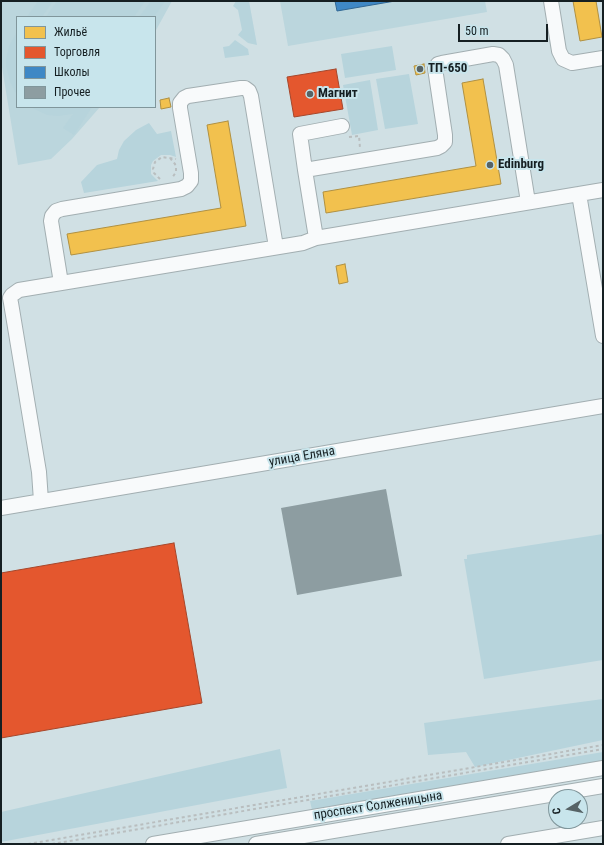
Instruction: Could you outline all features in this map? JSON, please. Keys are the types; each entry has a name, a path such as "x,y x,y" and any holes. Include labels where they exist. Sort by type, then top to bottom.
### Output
{"street":[{"path":"551,1 559,51 563,59 572,63 603,58"},
{"path":"305,170 437,148 441,146 445,142 445,134 435,68 438,64 442,63 493,54 499,55 506,65 528,202"},
{"path":"61,283 51,221 52,216 56,211 62,209 176,190 187,186 191,181 191,173 180,103 184,98 196,95 241,88 245,88 249,91 276,247"},
{"path":"316,238 300,134 342,126"},
{"path":"41,501 39,472 6,306 15,292 303,243 316,238 603,190"},
{"path":"579,194 603,336"},
{"name":"улица Еляна","path":"1,508 603,406"},
{"name":"проспект Солженицына","path":"153,844 603,768"},
{"name":"проспект Солженицына","path":"256,844 603,786"},
{"path":"508,844 603,828"}],"path":[{"path":"342,126 347,125 350,138 359,136 363,161"},
{"path":"163,180 156,177 153,169 155,162 162,157 170,158 175,164 176,168 174,176 167,180"},
{"path":"28,844 603,745"},
{"path":"52,844 603,749"}],"shaded area":[{"path":"1,1 172,1 156,30 156,16 16,16 16,108 99,108 72,139 51,159 18,165 1,61"},
{"path":"38,1 53,1 43,16 28,16"},
{"path":"57,1 145,1 135,16 47,16"},
{"path":"151,1 165,1 155,16 140,16"},
{"path":"236,1 249,1 257,45 248,43 238,35 242,30 238,10 233,6"},
{"path":"280,1 485,1 487,12 288,46"},
{"path":"16,34 16,93 10,82 6,66 9,46"},
{"path":"235,40 248,49 249,55 225,58 223,47 229,46"},
{"path":"392,46 396,70 345,78 341,54"},
{"path":"409,74 418,124 385,129 376,79"},
{"path":"370,80 378,130 352,135 343,85"},
{"path":"32,108 91,108 74,135 63,128 73,114 58,116 47,115"},
{"path":"149,123 157,134 171,131 176,157 161,155 153,161 151,165 151,174 158,181 84,193 81,182 97,165 117,159 119,150 124,141 136,130"},
{"path":"603,534 603,660 484,679 464,559 467,559 467,555"},
{"path":"603,699 603,740 475,767 466,752 428,755 424,723"},
{"path":"280,749 287,788 1,842 1,812"},
{"path":"603,752 603,761 312,810 310,801"}],"building: Жильё":[{"path":"573,1 596,1 602,37 580,41"},
{"name":"ТП-650","path":"424,64 425,73 416,75 414,66"},
{"path":"483,79 501,184 326,213 323,192 476,166 462,83"},
{"path":"169,98 171,107 161,109 160,100"},
{"path":"228,121 246,226 71,255 67,234 221,208 207,125"},
{"path":"345,264 348,282 339,284 336,266"}],"building: Торговля":[{"path":"336,69 343,109 294,117 287,77"},
{"path":"174,543 202,703 1,738 1,573"}],"building: Школы":[{"path":"335,1 395,1 337,11"}],"building: Прочее":[{"path":"386,489 402,576 297,595 281,508"}],"place":[{"name":"ТП-650","path":"420,69"},
{"name":"Магнит","path":"310,94"},
{"name":"Edinburg","path":"490,165"}]}
